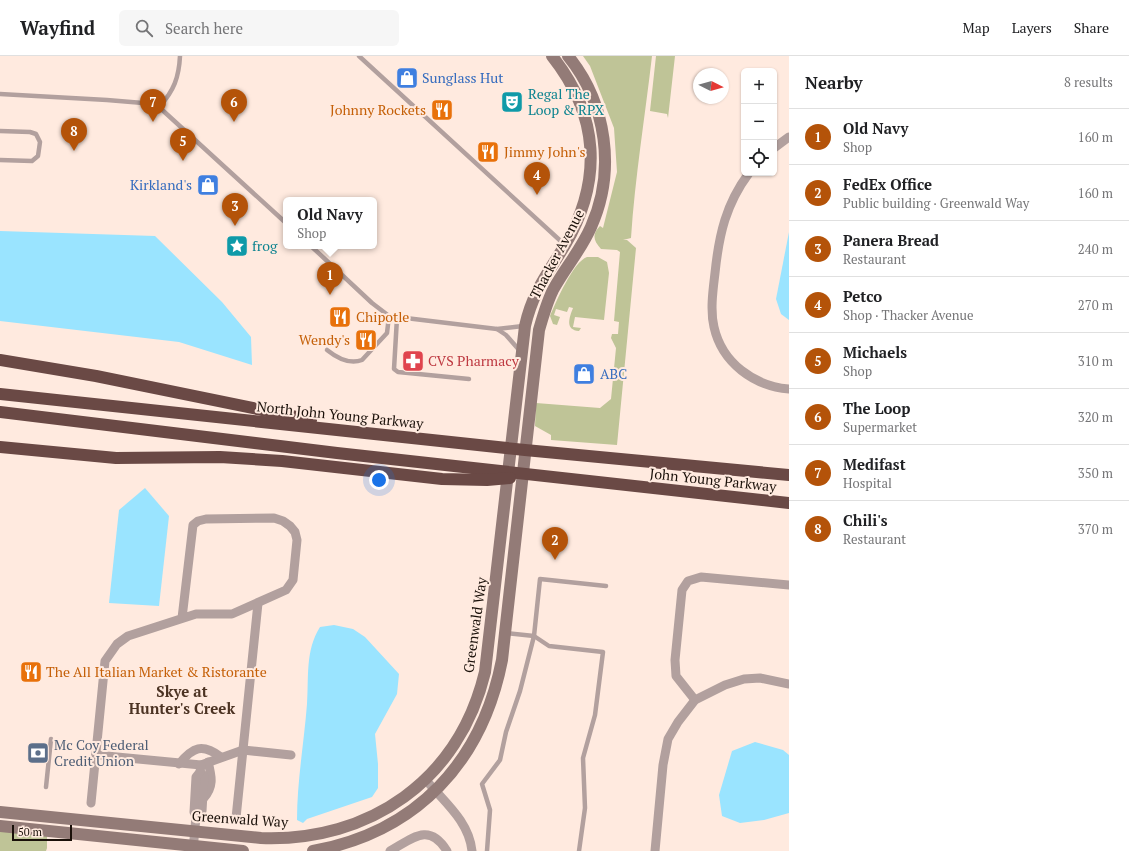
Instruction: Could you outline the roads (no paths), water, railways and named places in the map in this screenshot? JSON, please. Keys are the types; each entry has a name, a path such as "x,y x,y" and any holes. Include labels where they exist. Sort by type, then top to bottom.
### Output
{"highway":[{"path":"0,360 96,376 323,422 421,438"},
{"name":"North John Young Parkway","path":"0,394 525,450 676,463"},
{"path":"0,412 507,476"},
{"path":"0,447 116,458 220,457 282,461 442,479 487,480 507,476 523,475"},
{"name":"John Young Parkway","path":"676,463 789,475"},
{"name":"John Young Parkway","path":"523,475 789,503"}],"street":[{"name":"Thacker Avenue","path":"507,476 524,326 541,281 565,245 579,218 585,199 591,161 591,140 585,114 576,91 552,56"},
{"name":"Thacker Avenue","path":"523,475 539,330 547,302 580,248 599,206 604,181 606,156 604,136 597,107 579,69 568,56"},
{"path":"777,146 789,137"},
{"path":"747,176 736,190 724,220 716,262 712,302 714,328 721,346 735,366 755,381 789,389"},
{"path":"565,245 580,248"},
{"path":"524,326 533,331 537,344"},
{"path":"313,851 334,847 369,835 405,815 435,791 458,765 478,733 486,716 498,680 505,633 523,475"},
{"name":"Greenwald Way","path":"0,812 279,839 296,838 349,827 379,813 410,794 426,780 450,751 472,712 485,672 507,476"},
{"path":"91,803 105,661 110,652 117,644 128,636 203,612 232,614 286,590 290,587 293,580 297,540 295,532 283,521 274,518 206,519 193,524 191,530 182,618"},
{"path":"696,700 676,676 675,660 682,590 688,581 701,577 789,585"},
{"path":"236,818 258,603"},
{"path":"490,632 505,633"},
{"path":"655,851 663,765 668,739 678,722 696,700 725,685 744,679 760,678 789,684"},
{"path":"179,764 189,752 197,748 206,748 221,756"},
{"path":"193,849 196,816 194,812 196,777 203,766 221,756 243,750 291,755"},
{"path":"96,755 203,766"},
{"path":"196,816 202,811 204,776 203,766"},
{"path":"426,780 460,819 469,834 472,851"},
{"path":"0,826 193,849 243,851"},
{"path":"390,851 423,834 432,834 439,840 447,851"}],"lane":[{"path":"159,107 175,87 180,72 180,56"},
{"path":"359,56 565,245"},
{"path":"0,94 107,100 143,103 159,107 283,220"},
{"path":"0,131 30,132 36,134 40,142 38,156 32,161 0,160"},
{"path":"314,249 372,303 389,316 497,329 524,326"},
{"path":"327,350 337,358 347,361 357,362 362,360 387,333 389,316"},
{"path":"397,318 394,369 398,372 469,379"},
{"path":"497,329 506,335 521,353"},
{"path":"487,851 490,810 482,784 500,760 506,732 520,691 534,636 540,579 606,586"},
{"path":"505,633 534,636 550,646 603,652 594,715 583,758 585,808 579,851"},
{"path":"46,787 51,739"}],"water":[{"path":"0,231 155,236 222,302 251,337 252,365 179,342 0,321"},
{"path":"789,232 789,320 781,314 776,299"},
{"path":"145,488 169,516 159,606 109,603 119,510"},
{"path":"334,625 353,629 365,637 399,674 397,694 375,734 378,764 378,788 372,797 307,819 303,823 297,820 297,805 307,704 310,655 315,636 320,627"},
{"path":"755,742 783,750 789,755 789,813 764,820 740,823 722,816 719,795 732,751"}],"place":[{"name":"Sunglass Hut","path":"407,78"},
{"name":"Regal The Loop & RPX","path":"512,102"},
{"name":"Johnny Rockets","path":"442,110"},
{"name":"Medifast","path":"153,122"},
{"name":"The Loop","path":"234,122"},
{"name":"Chili's","path":"74,151"},
{"name":"Jimmy John's","path":"488,152"},
{"name":"Michaels","path":"183,161"},
{"name":"Kirkland's","path":"208,185"},
{"name":"Petco","path":"537,195"},
{"name":"Panera Bread","path":"235,226"},
{"name":"frog","path":"237,246"},
{"name":"Old Navy","path":"330,295"},
{"name":"Chipotle","path":"340,317"},
{"name":"Wendy's","path":"366,340"},
{"name":"CVS Pharmacy","path":"413,361"},
{"name":"ABC","path":"584,374"},
{"name":"FedEx Office","path":"555,560"},
{"name":"The All Italian Market & Ristorante","path":"31,672"},
{"name":"Mc Coy Federal Credit Union","path":"38,753"}],"district":[{"name":"Skye at Hunter's Creek","path":"182,700"}]}
